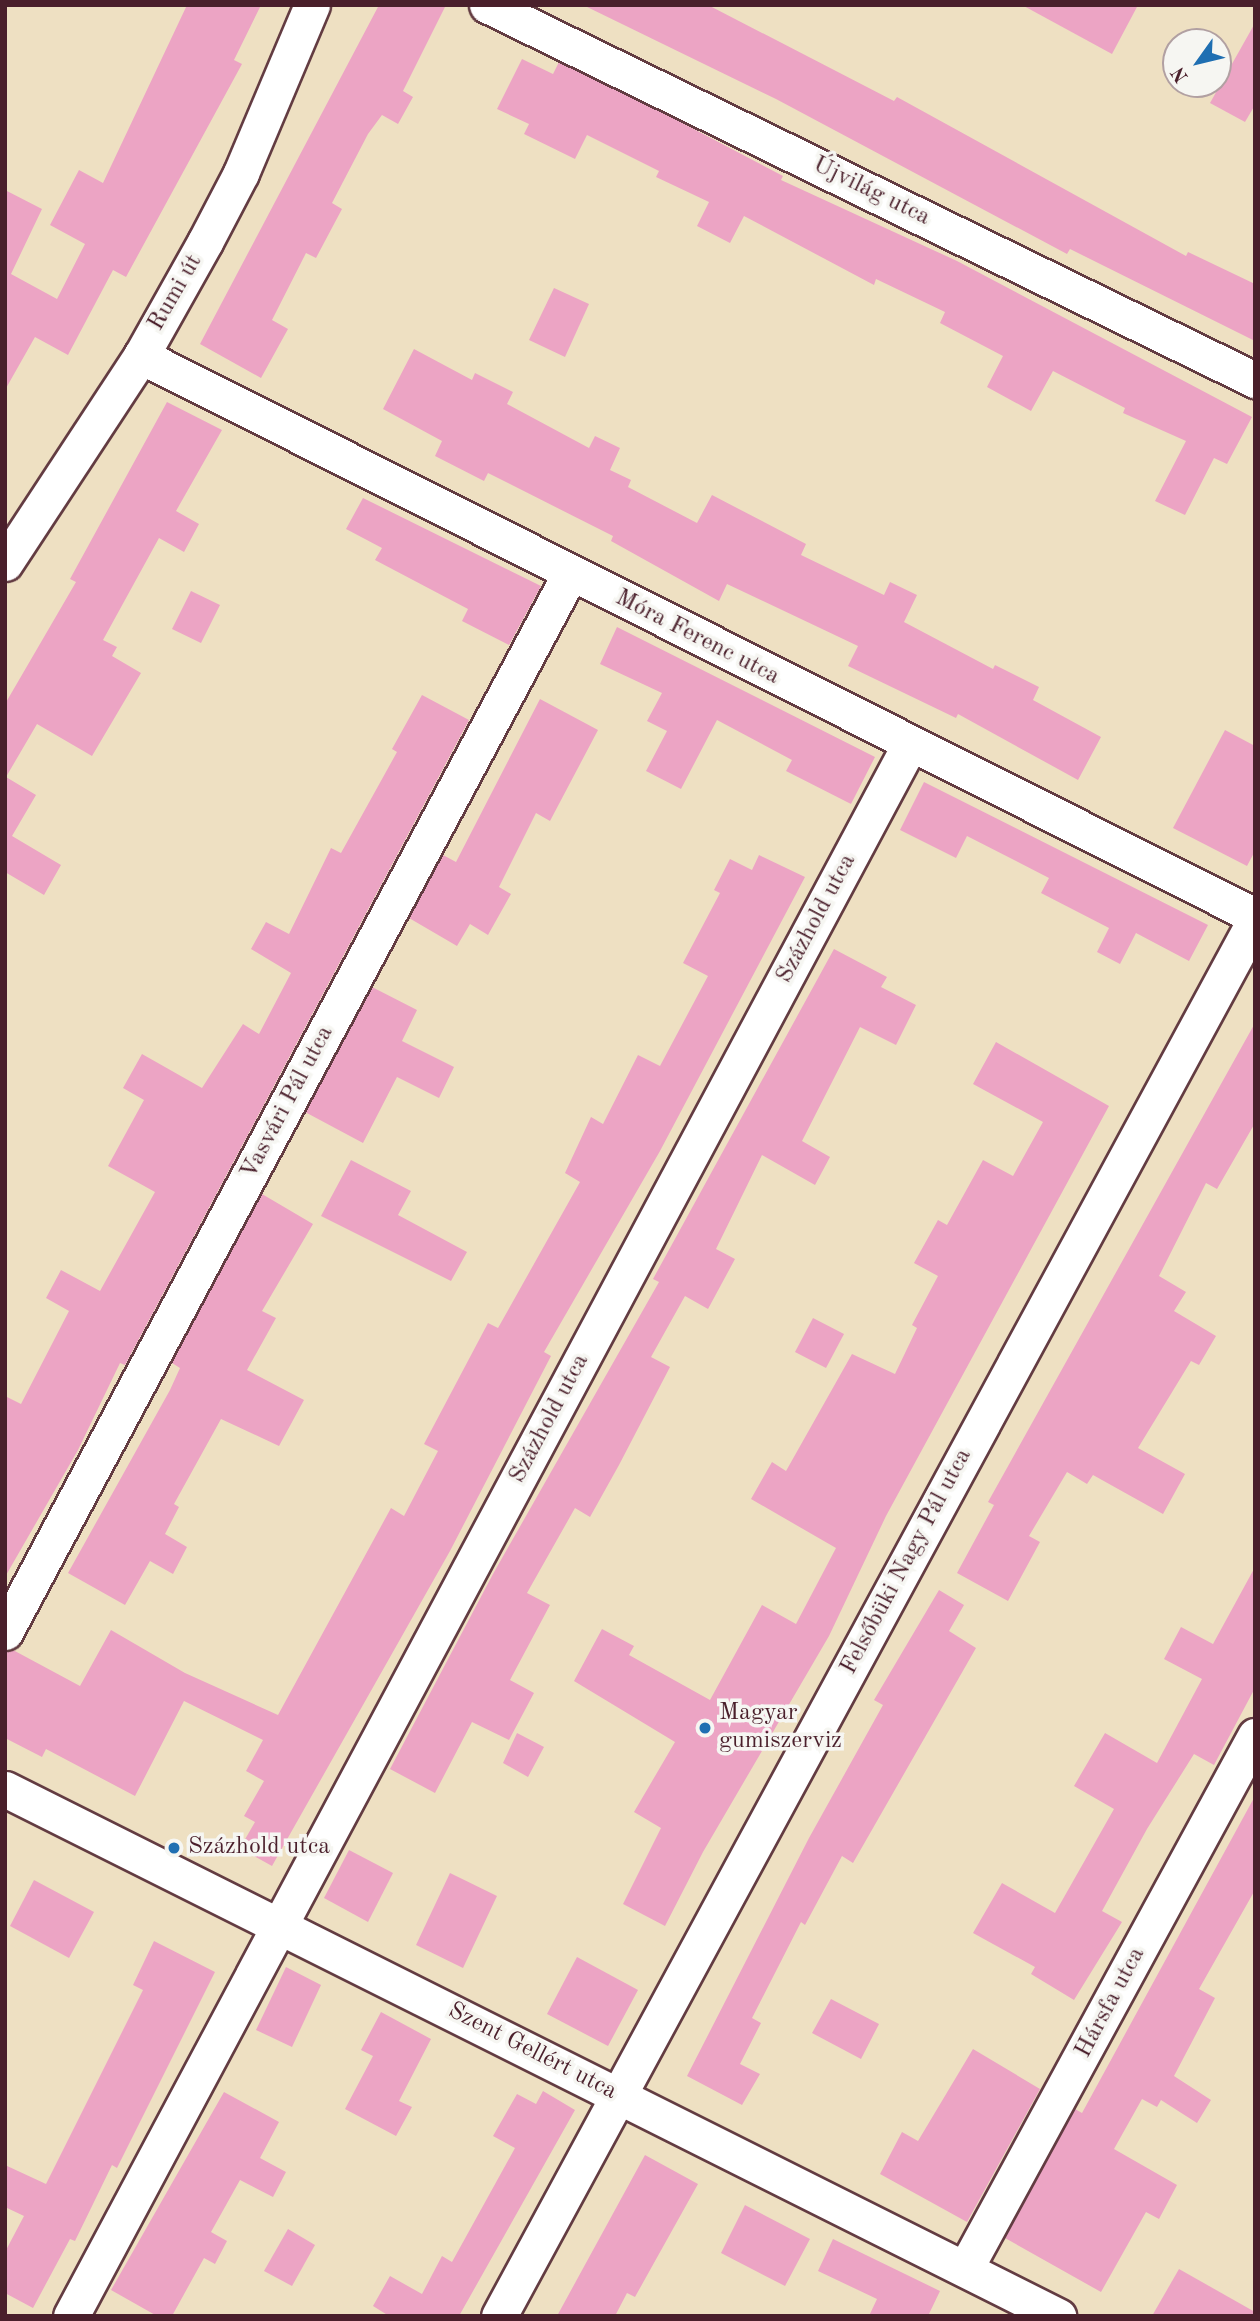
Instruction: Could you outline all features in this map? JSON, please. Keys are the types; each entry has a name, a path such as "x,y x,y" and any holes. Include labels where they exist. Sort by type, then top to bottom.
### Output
{"street":[{"name":"Rumi út","path":"5,563 141,356 241,173 312,5"},
{"path":"299,38 336,5"},
{"name":"Újvilág utca","path":"487,5 1255,380"},
{"name":"Móra Ferenc utca","path":"141,356 1255,918"},
{"name":"Vasvári Pál utca","path":"5,1632 570,574"},
{"name":"Százhold utca","path":"71,2316 910,744"},
{"name":"Felsőbüki Nagy Pál utca","path":"499,2316 1255,918"},
{"name":"Hársfa utca","path":"965,2269 1255,1736"},
{"name":"Szent Gellért utca","path":"5,1789 1058,2316"}],"building":[{"path":"187,5 261,5 234,60 242,64 126,277 113,270 68,355 35,337 5,390 5,190 42,209 11,274 57,299 85,244 50,225 79,170 103,183"},
{"path":"379,5 446,5 403,91 413,97 398,124 382,115 368,134 332,203 342,209 316,258 306,253 272,320 288,329 261,378 200,344"},
{"path":"583,5 708,5 894,101 897,97 1186,256 1188,252 1255,284 1255,341 1070,249 1067,254 776,99"},
{"path":"1022,5 1138,5 1112,54"},
{"path":"1255,23 1255,105 1245,122 1210,103 1213,98 1232,98 1232,64"},
{"path":"522,59 553,74 559,62 783,176 781,180 957,261 1252,417 1227,464 1214,458 1185,515 1155,501 1186,441 1123,413 1125,408 1053,371 1031,411 987,387 1003,356 940,323 945,312 876,279 874,285 744,216 730,243 697,226 709,202 656,177 659,171 587,135 575,159 524,134 529,124 497,109"},
{"path":"554,288 589,304 565,357 529,340"},
{"path":"414,349 472,380 475,373 513,392 507,404 589,448 595,436 620,448 610,470 631,480 628,487 697,523 712,495 806,544 801,555 884,595 890,582 917,595 904,622 993,669 995,665 1039,687 1033,700 1101,737 1078,780 958,714 956,718 848,666 858,646 727,584 719,601 611,541 613,536 488,473 484,481 435,456 442,441 383,409"},
{"path":"167,402 222,430 176,511 199,524 184,552 159,538 103,640 117,647 112,656 141,673 92,756 37,724 6,777 36,795 12,836 61,865 44,895 5,872 5,704 76,582 70,579"},
{"path":"363,498 541,586 509,645 462,621 468,609 375,560 382,548 346,529"},
{"path":"191,591 220,605 201,643 172,629"},
{"path":"617,627 875,757 851,804 786,771 792,760 717,720 681,789 646,771 667,731 647,721 662,693 600,664"},
{"path":"422,695 469,720 125,1365 120,1363 78,1450 5,1577 5,1396 21,1404 69,1311 46,1298 61,1270 100,1291 155,1192 108,1166 144,1100 123,1088 142,1054 202,1088 243,1024 259,1034 291,973 251,949 266,922 289,934 331,848 341,853 397,752 392,749"},
{"path":"540,699 598,730 550,821 536,813 499,887 511,894 488,935 470,924 457,946 409,918 443,855 456,862"},
{"path":"1225,730 1255,746 1255,851 1247,866 1173,828"},
{"path":"924,782 1208,925 1189,961 1136,933 1120,964 1097,952 1109,928 1041,893 1049,878 967,836 956,858 900,830"},
{"path":"759,855 805,877 660,1151 544,1352 551,1356 450,1551 272,1866 240,1848 255,1822 244,1816 264,1781 246,1771 263,1740 184,1701 135,1796 46,1749 42,1757 5,1738 5,1652 13,1650 80,1686 111,1630 185,1673 278,1715 391,1508 404,1516 438,1451 424,1444 488,1323 498,1328 580,1182 565,1173 591,1117 603,1124 638,1055 660,1066 708,976 683,963 720,893 714,890 730,859 752,870"},
{"path":"834,949 887,977 881,987 916,1005 896,1045 860,1027 802,1141 830,1157 815,1185 762,1155 716,1249 735,1259 708,1309 685,1296 651,1357 670,1367 619,1465 590,1517 575,1508 527,1593 550,1605 510,1680 534,1693 509,1740 472,1722 435,1793 390,1769 493,1574 659,1282 653,1279"},
{"path":"372,987 417,1010 402,1041 454,1067 439,1098 397,1077 363,1143 305,1112"},
{"path":"1255,1023 1255,1123 1217,1189 1206,1183 1159,1276 1186,1292 1174,1311 1216,1336 1199,1365 1191,1361 1138,1448 1185,1474 1163,1514 1093,1475 1087,1484 1067,1472 1029,1536 1040,1542 1008,1601 957,1573 994,1505 988,1502"},
{"path":"996,1042 1109,1106 886,1516 829,1636 703,1852 665,1926 623,1904 661,1828 634,1812 675,1742 574,1681 602,1629 634,1646 629,1655 710,1700 762,1605 796,1624 836,1548 751,1499 772,1462 786,1471 852,1354 895,1374 917,1328 912,1325 938,1276 914,1263 938,1220 947,1225 983,1160 1013,1176 1043,1122 973,1084"},
{"path":"351,1160 411,1191 398,1215 467,1252 451,1281 321,1216"},
{"path":"262,1194 313,1224 262,1311 276,1318 247,1370 304,1400 279,1446 221,1419 174,1504 179,1507 165,1534 187,1547 173,1574 150,1561 125,1605 68,1573 170,1390 180,1368 172,1363"},
{"path":"813,1318 844,1334 826,1368 795,1352"},
{"path":"1255,1567 1255,1688 1214,1765 1194,1754 1147,1829 1102,1911 1122,1922 1074,2000 1031,1974 1035,1967 973,1933 1002,1883 1055,1913 1114,1809 1074,1786 1105,1733 1157,1763 1202,1679 1164,1659 1181,1627 1213,1644"},
{"path":"939,1590 964,1605 949,1631 976,1648 853,1863 842,1856 805,1925 801,1922 752,2018 761,2023 740,2064 760,2074 742,2105 687,2076 809,1838 883,1705 874,1700"},
{"path":"517,1733 544,1747 528,1777 503,1763"},
{"path":"1255,1796 1255,1890 1199,1989 1215,1998 1174,2076 1211,2100 1197,2123 1161,2100 1157,2107 1142,2099 1114,2149 1177,2185 1159,2219 1146,2212 1101,2292 1005,2238 1075,2109 1082,2113"},
{"path":"349,1850 393,1873 368,1922 324,1898"},
{"path":"450,1873 497,1896 463,1968 416,1945"},
{"path":"34,1880 94,1912 69,1958 10,1926"},
{"path":"154,1941 215,1972 117,2168 112,2165 75,2241 70,2239 33,2308 5,2293 5,2252 24,2216 5,2207 5,2165 46,2184 143,1990 133,1985"},
{"path":"577,1957 638,1990 608,2046 547,2014"},
{"path":"286,1967 321,1985 292,2047 256,2030"},
{"path":"831,1999 879,2024 861,2059 812,2033"},
{"path":"381,2012 431,2039 399,2101 412,2107 396,2136 345,2109 373,2056 361,2050"},
{"path":"973,2049 1040,2089 967,2222 880,2174 902,2132 918,2141"},
{"path":"543,2091 575,2110 459,2316 389,2316 373,2306 390,2276 422,2294 442,2256 452,2262 515,2148 493,2136 517,2094 536,2104"},
{"path":"224,2092 279,2122 260,2158 286,2172 273,2197 240,2180 211,2232 227,2241 215,2264 204,2258 172,2316 157,2316 111,2290"},
{"path":"645,2155 698,2184 635,2297 627,2293 615,2316 557,2316"},
{"path":"745,2205 810,2239 785,2286 721,2253"},
{"path":"288,2229 315,2245 292,2286 264,2271"},
{"path":"833,2239 940,2291 928,2316 869,2316 877,2299 818,2271"},
{"path":"1179,2269 1255,2312 1255,2316 1152,2316"}],"place":[{"name":"Magyar gumiszerviz","path":"705,1728"},
{"name":"Százhold utca","path":"174,1848"}]}
